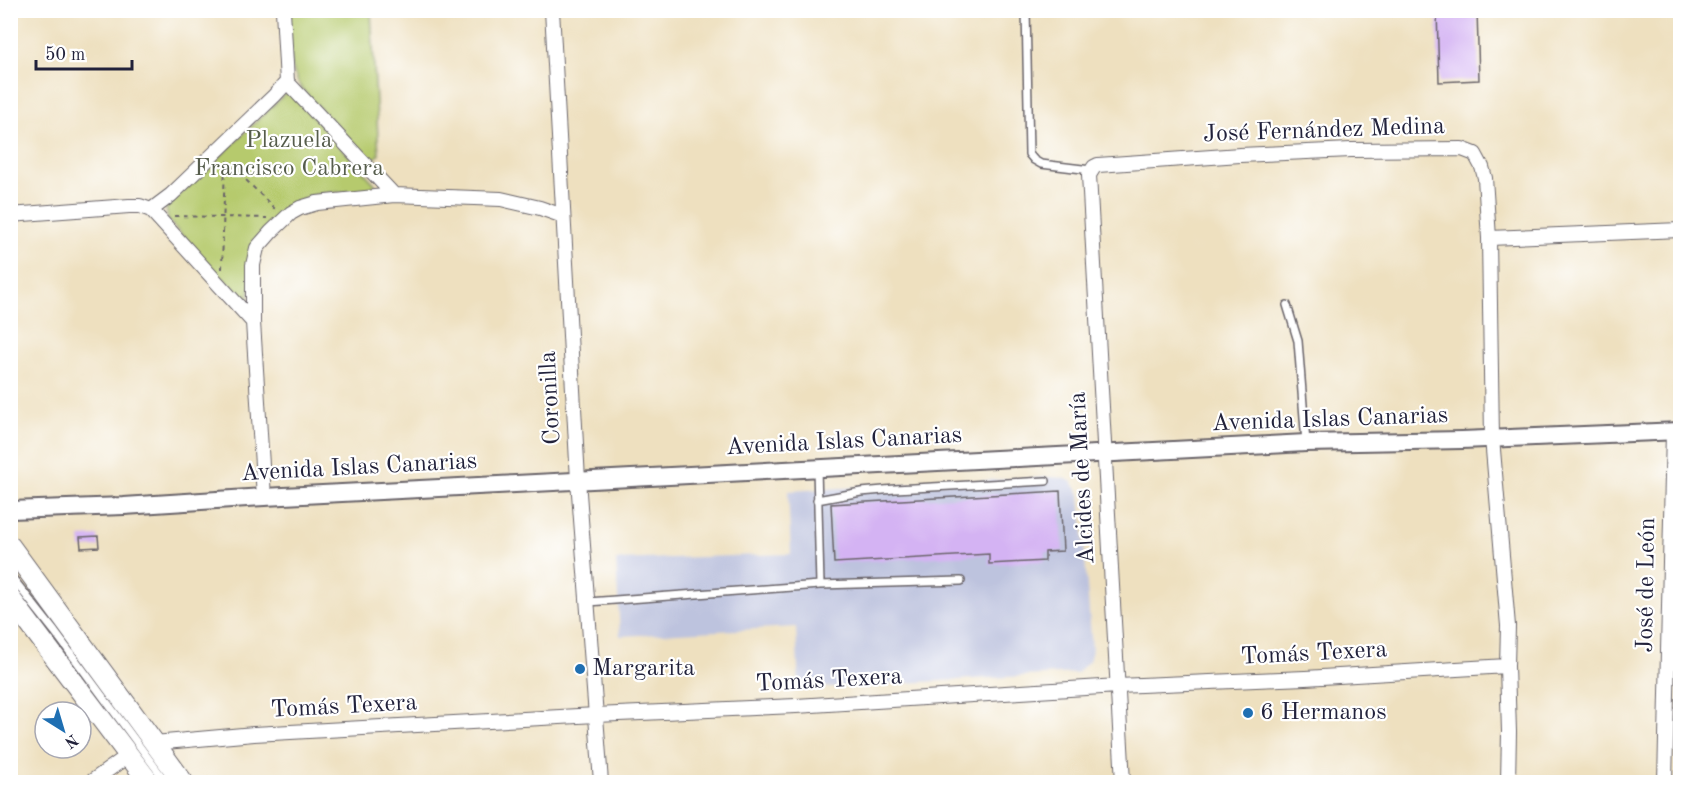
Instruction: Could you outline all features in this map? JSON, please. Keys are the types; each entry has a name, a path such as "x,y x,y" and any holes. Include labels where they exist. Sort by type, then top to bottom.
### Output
{"main road":[{"path":"10,546 183,783"},
{"path":"10,598 149,783"}],"street":[{"path":"283,10 287,81 394,195"},
{"name":"Coronilla","path":"552,10 578,480 601,783"},
{"path":"154,213 287,81"},
{"name":"José Fernández Medina","path":"1091,171 1098,165 1351,150 1462,149 1474,154 1482,167 1485,178 1489,238 1492,438 1508,626 1508,783"},
{"name":"Alcides de María","path":"1091,171 1089,175 1123,783"},
{"path":"264,496 253,322 254,266 257,248 271,232 300,208 316,203 394,195 501,199 563,216"},
{"path":"10,215 140,206 154,213 253,322"},
{"path":"1489,238 1680,230"},
{"name":"Avenida Islas Canarias","path":"10,510 1306,443 1677,431"},
{"name":"José de León","path":"1665,783 1677,431"},
{"name":"Tomás Texera","path":"154,743 254,734 1507,666"},
{"path":"1666,740 1680,740"},
{"path":"91,783 129,755"}],"lane":[{"path":"1026,10 1029,154 1041,164 1091,171"},
{"path":"1287,305 1298,341 1306,443"},
{"path":"816,468 820,585"},
{"path":"817,500 895,489 1046,481"},
{"path":"10,574 166,783"},
{"path":"588,602 820,585 961,580"}],"path":[{"path":"221,286 225,159 285,219"},
{"path":"154,213 285,219"}],"shaded area":[{"path":"1064,478 1072,482 1080,494 1092,650 1089,661 1077,673 799,689 796,627 620,636 616,560 791,554 788,491"}],"green space":[{"path":"289,11 371,11 379,155 370,162 301,88 291,61"},
{"name":"Plazuela Francisco Cabrera","path":"286,93 291,93 375,184 373,190 370,191 323,193 307,197 294,204 264,232 246,300 210,266 168,220 166,208"}],"building":[{"path":"1437,10 1477,10 1479,80 1439,82"},
{"path":"1060,491 1063,551 1045,552 1045,561 989,564 989,554 834,563 831,504"},
{"path":"98,536 99,547 81,548 80,537"}],"place":[{"name":"Margarita","path":"580,669"},
{"name":"6 Hermanos","path":"1248,713"}]}
